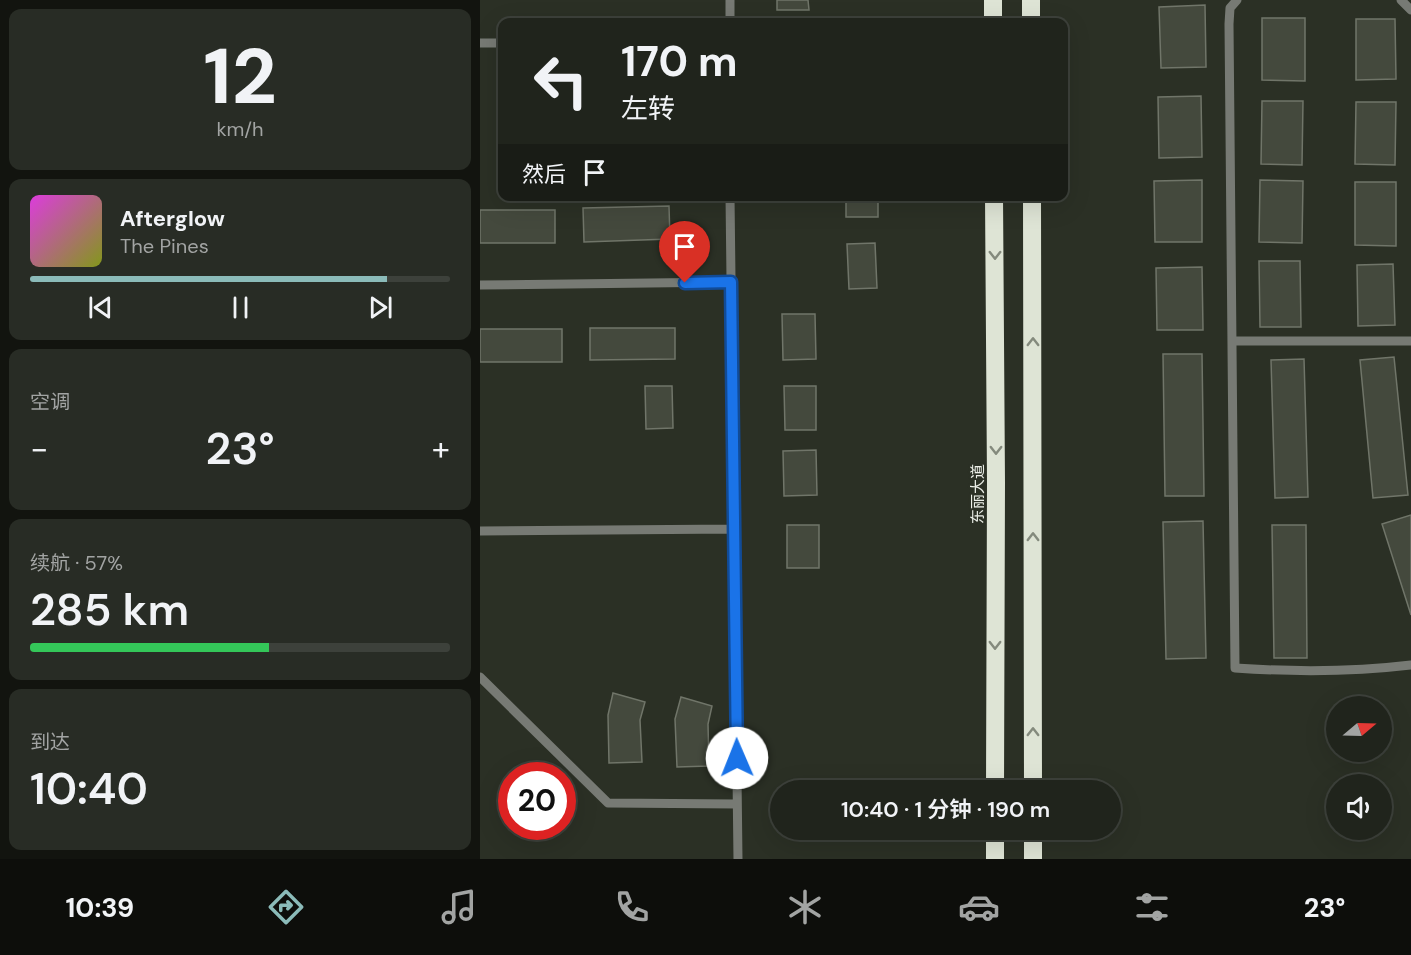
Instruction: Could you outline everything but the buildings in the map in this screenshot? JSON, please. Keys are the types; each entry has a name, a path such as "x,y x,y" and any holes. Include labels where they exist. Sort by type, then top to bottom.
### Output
{"highway":[{"path":"993,0 993,18"},
{"path":"1031,0 1031,18"},
{"name":"东丽大道","path":"994,201 995,780"},
{"path":"1032,201 1033,780"},
{"path":"995,840 995,859"},
{"path":"1033,840 1033,859"}],"lane":[{"path":"730,0 730,18"},
{"path":"1237,0 1230,8 1229,24 1235,668 1285,672 1376,669 1411,665"},
{"path":"1401,0 1411,10"},
{"path":"480,43 498,43"},
{"path":"730,201 738,859"},
{"path":"480,285 731,282"},
{"path":"1232,341 1411,341"},
{"path":"480,531 734,530"},
{"path":"480,678 608,803 737,804"}],"route":[{"path":"685,283 731,282 737,758"}]}
